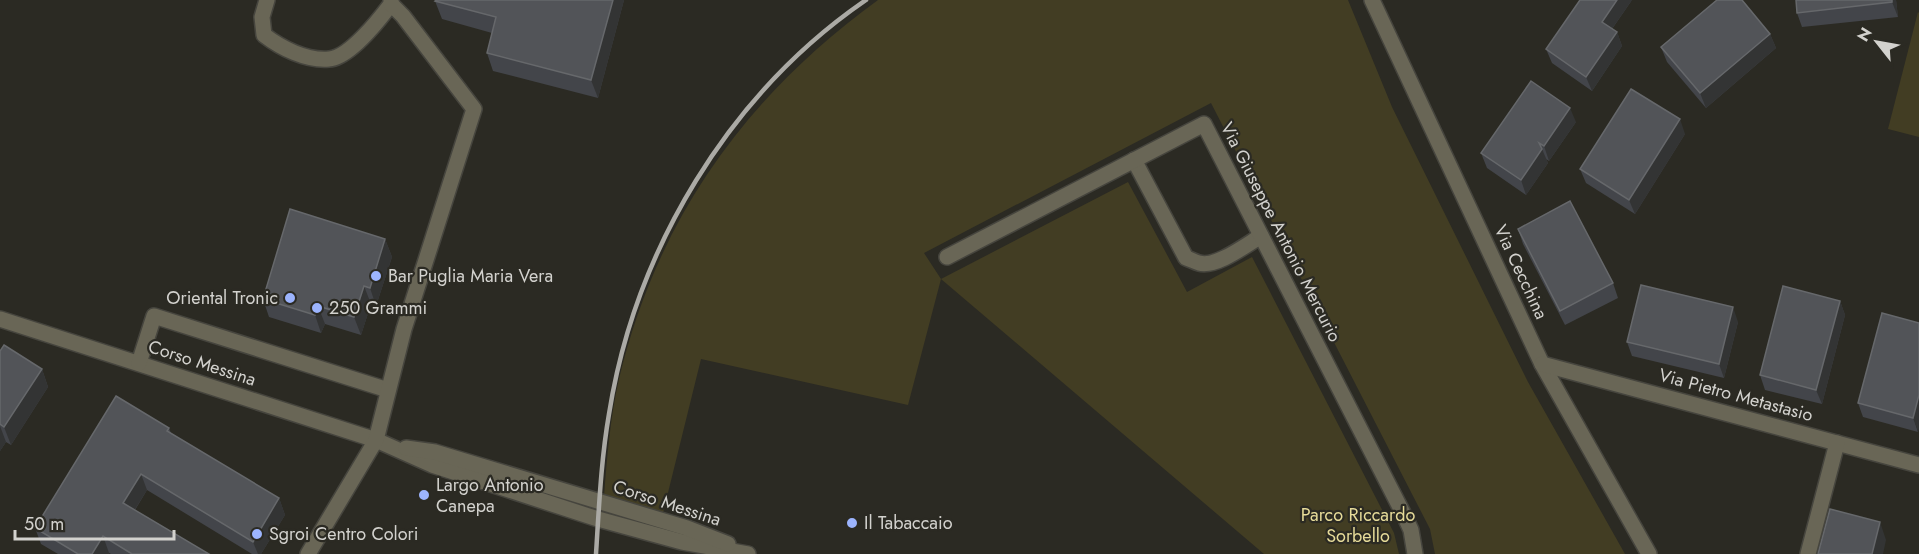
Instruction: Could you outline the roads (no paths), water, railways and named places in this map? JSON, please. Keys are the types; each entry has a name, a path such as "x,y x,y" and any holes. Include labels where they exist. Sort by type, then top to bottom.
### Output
{"street":[{"path":"267,0 262,17 264,35 279,46 310,57 330,59 348,49 373,28 391,2 474,109 404,329 376,440 308,554"},
{"name":"Via Cecchina","path":"1372,0 1542,364 1649,554"},
{"name":"Via Giuseppe Antonio Mercurio","path":"947,257 1204,124 1404,515 1411,530 1415,554"},
{"path":"1134,160 1185,258 1201,264 1211,262 1226,257 1261,236"},
{"path":"139,363 154,316 388,390"},
{"name":"Corso Messina","path":"0,319 376,440 432,465 598,519 682,542 748,554"},
{"name":"Via Pietro Metastasio","path":"1542,364 1919,465"},
{"path":"1808,554 1837,443"},
{"name":"Corso Messina","path":"392,446 435,452 687,528 755,554"}],"railway":[{"path":"596,554 604,449 622,353 641,293 666,236 696,181 731,129 772,81 817,38 866,0"}],"place":[{"name":"Bar Puglia Maria Vera","path":"376,276"},
{"name":"Oriental Tronic","path":"290,298"},
{"name":"250 Grammi","path":"317,308"},
{"name":"Largo Antonio Canepa","path":"424,495"},
{"name":"Il Tabaccaio","path":"852,523"},
{"name":"Sgroi Centro Colori","path":"257,534"}],"park label":[{"name":"Parco Riccardo Sorbello","path":"1358,525"}]}
